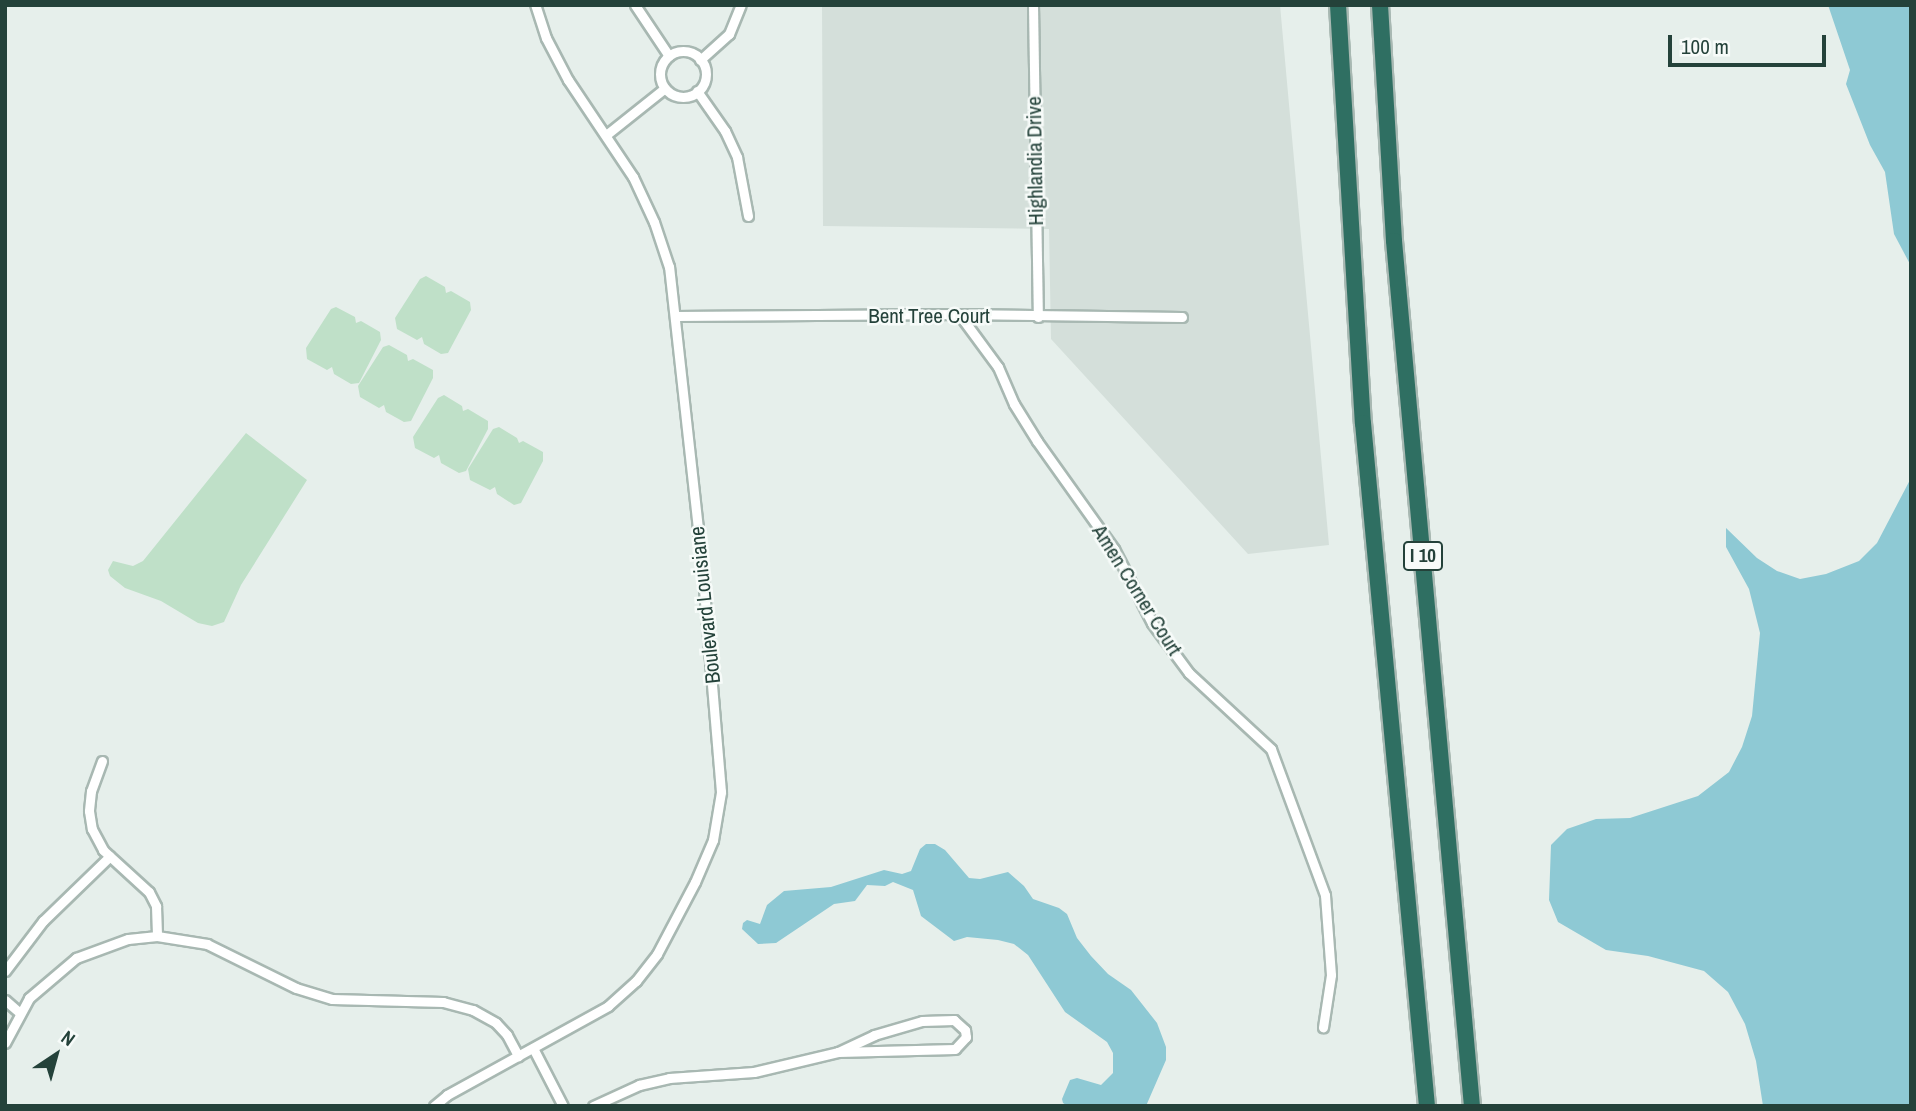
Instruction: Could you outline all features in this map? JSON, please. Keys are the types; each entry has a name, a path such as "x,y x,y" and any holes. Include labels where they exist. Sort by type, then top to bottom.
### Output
{"highway":[{"name":"I 10","path":"1338,5 1363,424 1427,1106"},
{"name":"I 10","path":"1380,5 1394,241 1472,1106"}],"street":[{"name":"Boulevard Louisiane","path":"434,1106 608,1006 636,981 657,954 695,882 713,839 721,792 719,744 669,267 654,222 633,177 568,80 546,37 534,5"},
{"path":"635,5 669,56"},
{"path":"700,60 729,34 741,5"},
{"name":"Highlandia Drive","path":"1033,5 1038,317"},
{"path":"688,52 700,60 705,77 697,92 682,97 665,88 660,73 669,56 688,52"},
{"path":"606,135 665,88"},
{"path":"697,92 725,131 737,157 748,215"},
{"name":"Bent Tree Court","path":"675,316 959,314 1182,317"},
{"name":"Amen Corner Court","path":"959,314 998,368 1014,404 1037,441 1114,550 1152,622 1189,673 1270,749 1325,895 1331,975 1323,1027"},
{"path":"102,761 91,791 89,811 92,829 110,856 149,892 156,906 157,936"},
{"path":"5,971 43,921 110,856"},
{"path":"5,1043 29,998 76,958 128,939 157,936 207,944 296,988 332,999 443,1002 473,1010 496,1023 508,1035 518,1056"},
{"path":"5,1000 20,1013"},
{"path":"593,1106 639,1085 669,1078 754,1072 838,1052 874,1035 922,1021 954,1020 965,1030 966,1037 955,1049 838,1052"},
{"path":"533,1048 563,1106"}],"shaded area":[{"path":"822,5 1280,5 1329,545 1248,554 1051,339 1049,229 823,226"}],"green space":[{"path":"426,276 445,287 446,293 451,291 470,302 471,310 448,353 441,354 424,344 422,337 417,340 397,329 395,318 420,279"},
{"path":"336,307 355,317 356,323 361,321 380,332 381,340 359,383 351,384 334,374 332,367 327,370 307,359 306,348 331,309"},
{"path":"389,345 407,355 408,361 413,359 433,370 433,378 411,421 404,422 386,412 384,405 379,408 360,397 358,386 383,347"},
{"path":"444,395 462,406 463,411 468,409 488,421 488,429 466,471 459,473 441,463 439,455 434,458 415,448 413,437 438,398"},
{"path":"499,427 517,438 519,443 523,441 543,452 543,461 521,503 514,505 497,494 495,487 490,490 470,480 468,469 493,429"},
{"path":"246,433 307,480 241,585 224,622 212,626 198,623 161,601 125,588 110,576 108,570 113,561 133,566 143,561"}],"water":[{"path":"1828,5 1911,5 1911,266 1894,234 1885,172 1870,145 1846,84 1850,70"},
{"path":"1911,478 1911,1106 1763,1106 1756,1061 1745,1024 1728,992 1704,971 1648,956 1606,950 1558,922 1549,900 1551,845 1567,829 1596,819 1630,818 1698,796 1729,772 1742,747 1752,716 1760,633 1749,589 1726,547 1726,528 1757,558 1777,571 1800,579 1826,574 1859,561 1877,543"},
{"path":"926,844 935,844 945,850 969,878 980,879 1008,872 1024,886 1033,899 1059,908 1067,914 1077,938 1091,956 1108,974 1131,990 1157,1023 1166,1047 1166,1060 1146,1106 1068,1106 1063,1103 1062,1099 1070,1080 1077,1078 1101,1085 1113,1073 1113,1053 1107,1042 1065,1012 1028,955 1014,944 967,937 954,941 921,916 913,890 893,882 885,886 867,885 855,901 834,904 776,943 758,944 742,929 747,920 760,924 767,905 784,891 831,887 884,870 902,874 911,871 920,849"}]}
